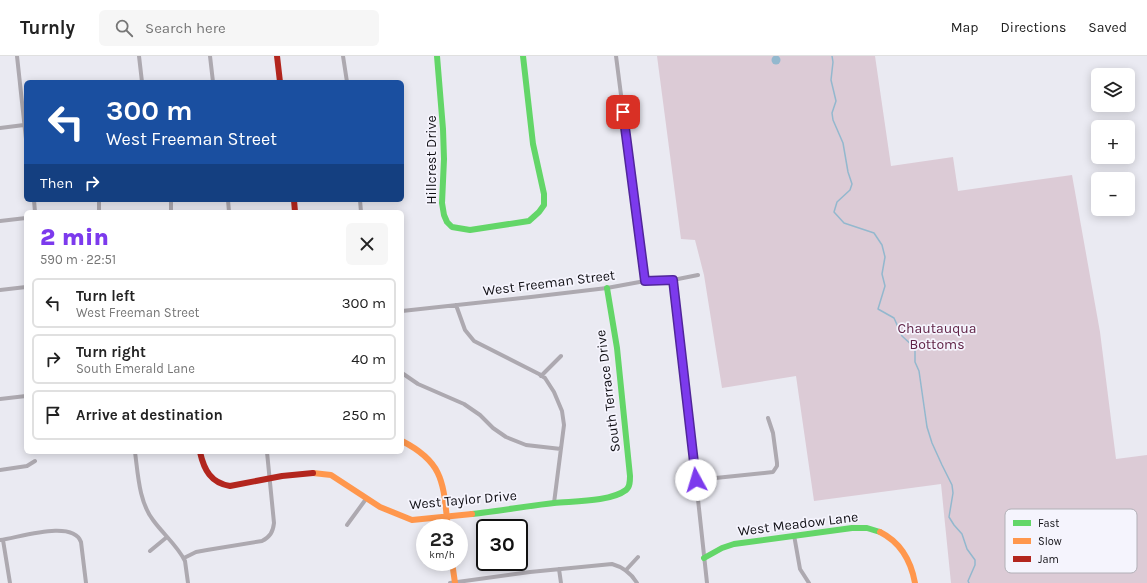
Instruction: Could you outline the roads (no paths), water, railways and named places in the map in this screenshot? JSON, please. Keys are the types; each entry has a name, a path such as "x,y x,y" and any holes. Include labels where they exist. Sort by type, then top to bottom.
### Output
{"street":[{"path":"0,128 24,125 17,56"},
{"path":"139,56 142,80"},
{"path":"210,56 213,80"},
{"path":"277,56 280,80"},
{"path":"343,56 347,80"},
{"name":"Hillcrest Drive","path":"437,56 444,129 442,203 444,216 452,227 470,230 529,221 544,205 544,194 534,144 523,56"},
{"path":"616,56 645,281"},
{"path":"0,221 24,218"},
{"name":"West Freeman Street","path":"404,311 608,288 645,281 673,280 698,275"},
{"path":"673,280 707,583"},
{"path":"0,290 24,287"},
{"name":"South Terrace Drive","path":"608,288 617,348 630,476 629,486 626,490"},
{"path":"456,305 465,330 474,341 541,376 554,392 562,411 564,425 554,502"},
{"path":"541,376 561,356"},
{"path":"404,374 418,384 464,404 480,415 506,438 526,445 561,449"},
{"path":"0,399 24,396"},
{"path":"696,480 773,472 777,466 777,463 773,433 768,418"},
{"path":"404,442 418,450 431,461 434,466 441,480 446,519"},
{"path":"136,454 138,477 148,511 152,519 178,548 184,558 188,583"},
{"name":"West Taylor Drive","path":"201,454 208,475 225,486 303,474 319,473 330,475 338,478 366,499 388,511 412,520 501,511 554,502 591,500 612,496 626,490"},
{"path":"184,558 196,552 262,541 273,531 274,523 268,454"},
{"path":"0,470 27,466 35,460"},
{"path":"347,526 366,499"},
{"name":"West Meadow Lane","path":"704,558 718,549 750,541 844,528 872,529 885,534 902,550 912,568 916,583"},
{"path":"10,583 2,540 48,532 63,531 75,533 80,537 86,583"},
{"path":"794,535 800,569 809,583"},
{"path":"150,551 167,536"},
{"path":"626,570 638,557"},
{"path":"452,571 453,583 559,568 614,565 626,570 637,583"},
{"path":"559,568 561,583"}],"water":[{"path":"776,55 781,60 776,65 771,60"}],"waterway":[{"path":"832,56 833,62 831,80 836,101 832,113 833,120 843,143 848,172 852,184 850,190 837,202 834,212 844,223 874,233 882,245 885,257 882,274 885,286 878,309 894,318 902,336 915,348 915,362 919,371 927,427 932,443 952,485 953,493 949,517 962,534 967,549 975,560 975,565 968,581 969,583"}],"park label":[{"name":"Chautauqua Bottoms","path":"937,336"}]}
